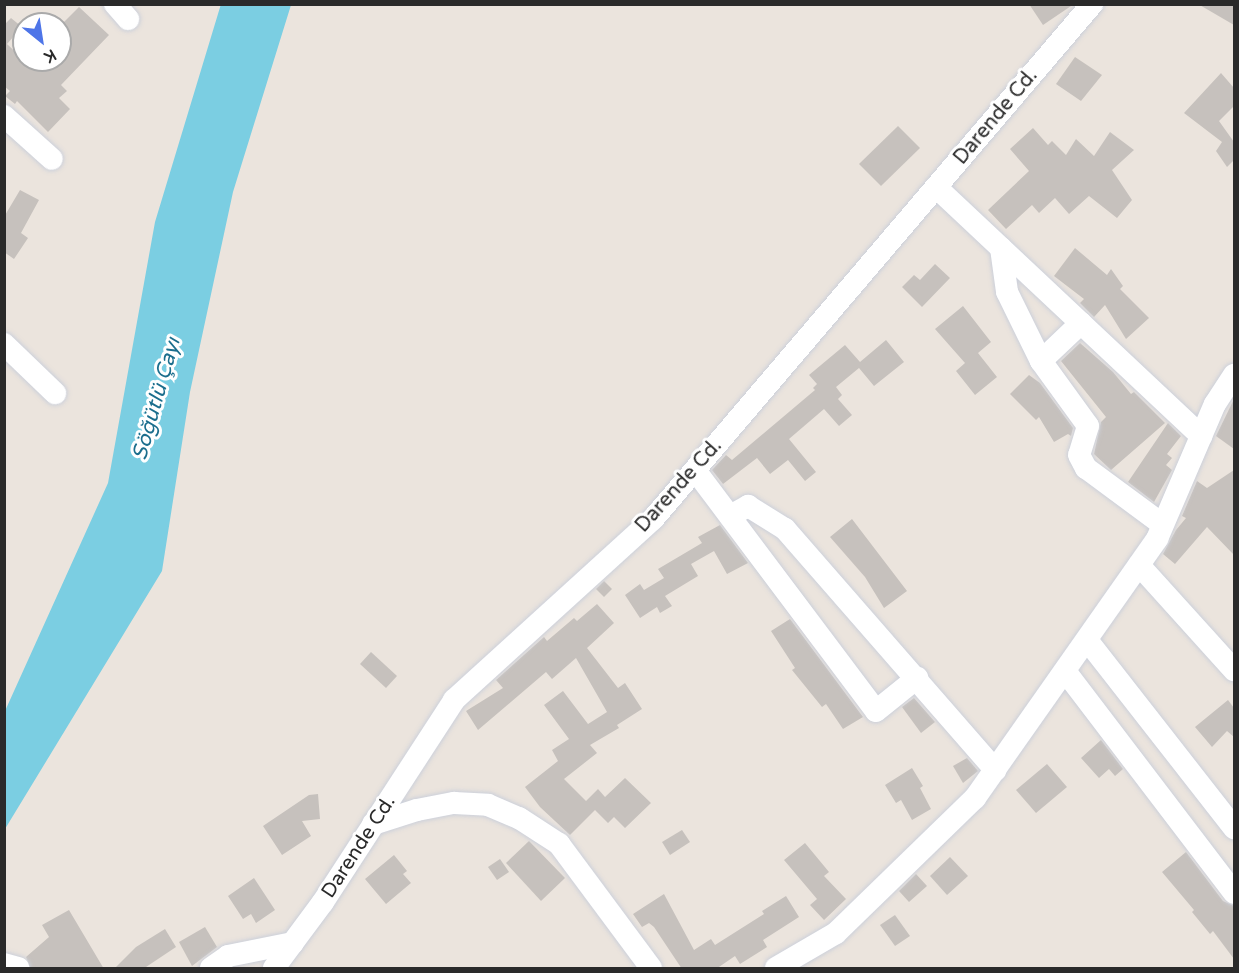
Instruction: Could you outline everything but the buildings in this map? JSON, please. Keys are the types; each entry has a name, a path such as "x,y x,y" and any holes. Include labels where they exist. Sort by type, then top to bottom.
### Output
{"street":[{"name":"Darende Cd.","path":"274,969 323,902 454,700 653,519 1092,4"},
{"path":"4,116 52,159"},
{"path":"936,187 1201,436"},
{"path":"1001,248 1007,292 1041,361 1088,426 1079,455 1086,468 1162,524"},
{"path":"1041,361 1081,323"},
{"path":"4,344 55,393"},
{"path":"776,969 836,933 975,798 1157,539 1215,404 1231,387"},
{"path":"695,470 876,711 917,678"},
{"path":"730,516 748,506 785,529 995,770"},
{"path":"1139,565 1234,670"},
{"path":"1087,640 1234,828"},
{"path":"1065,671 1234,893"},
{"path":"373,824 417,810 453,804 488,805 519,818 559,844 651,969"},
{"path":"212,969 228,956 293,943"},
{"path":"4,964 18,969"}],"water":[{"name":"Söğütlü Çayı","path":"221,4 291,5 233,192 190,392 162,571 5,829 5,711 108,483 155,222"}]}
